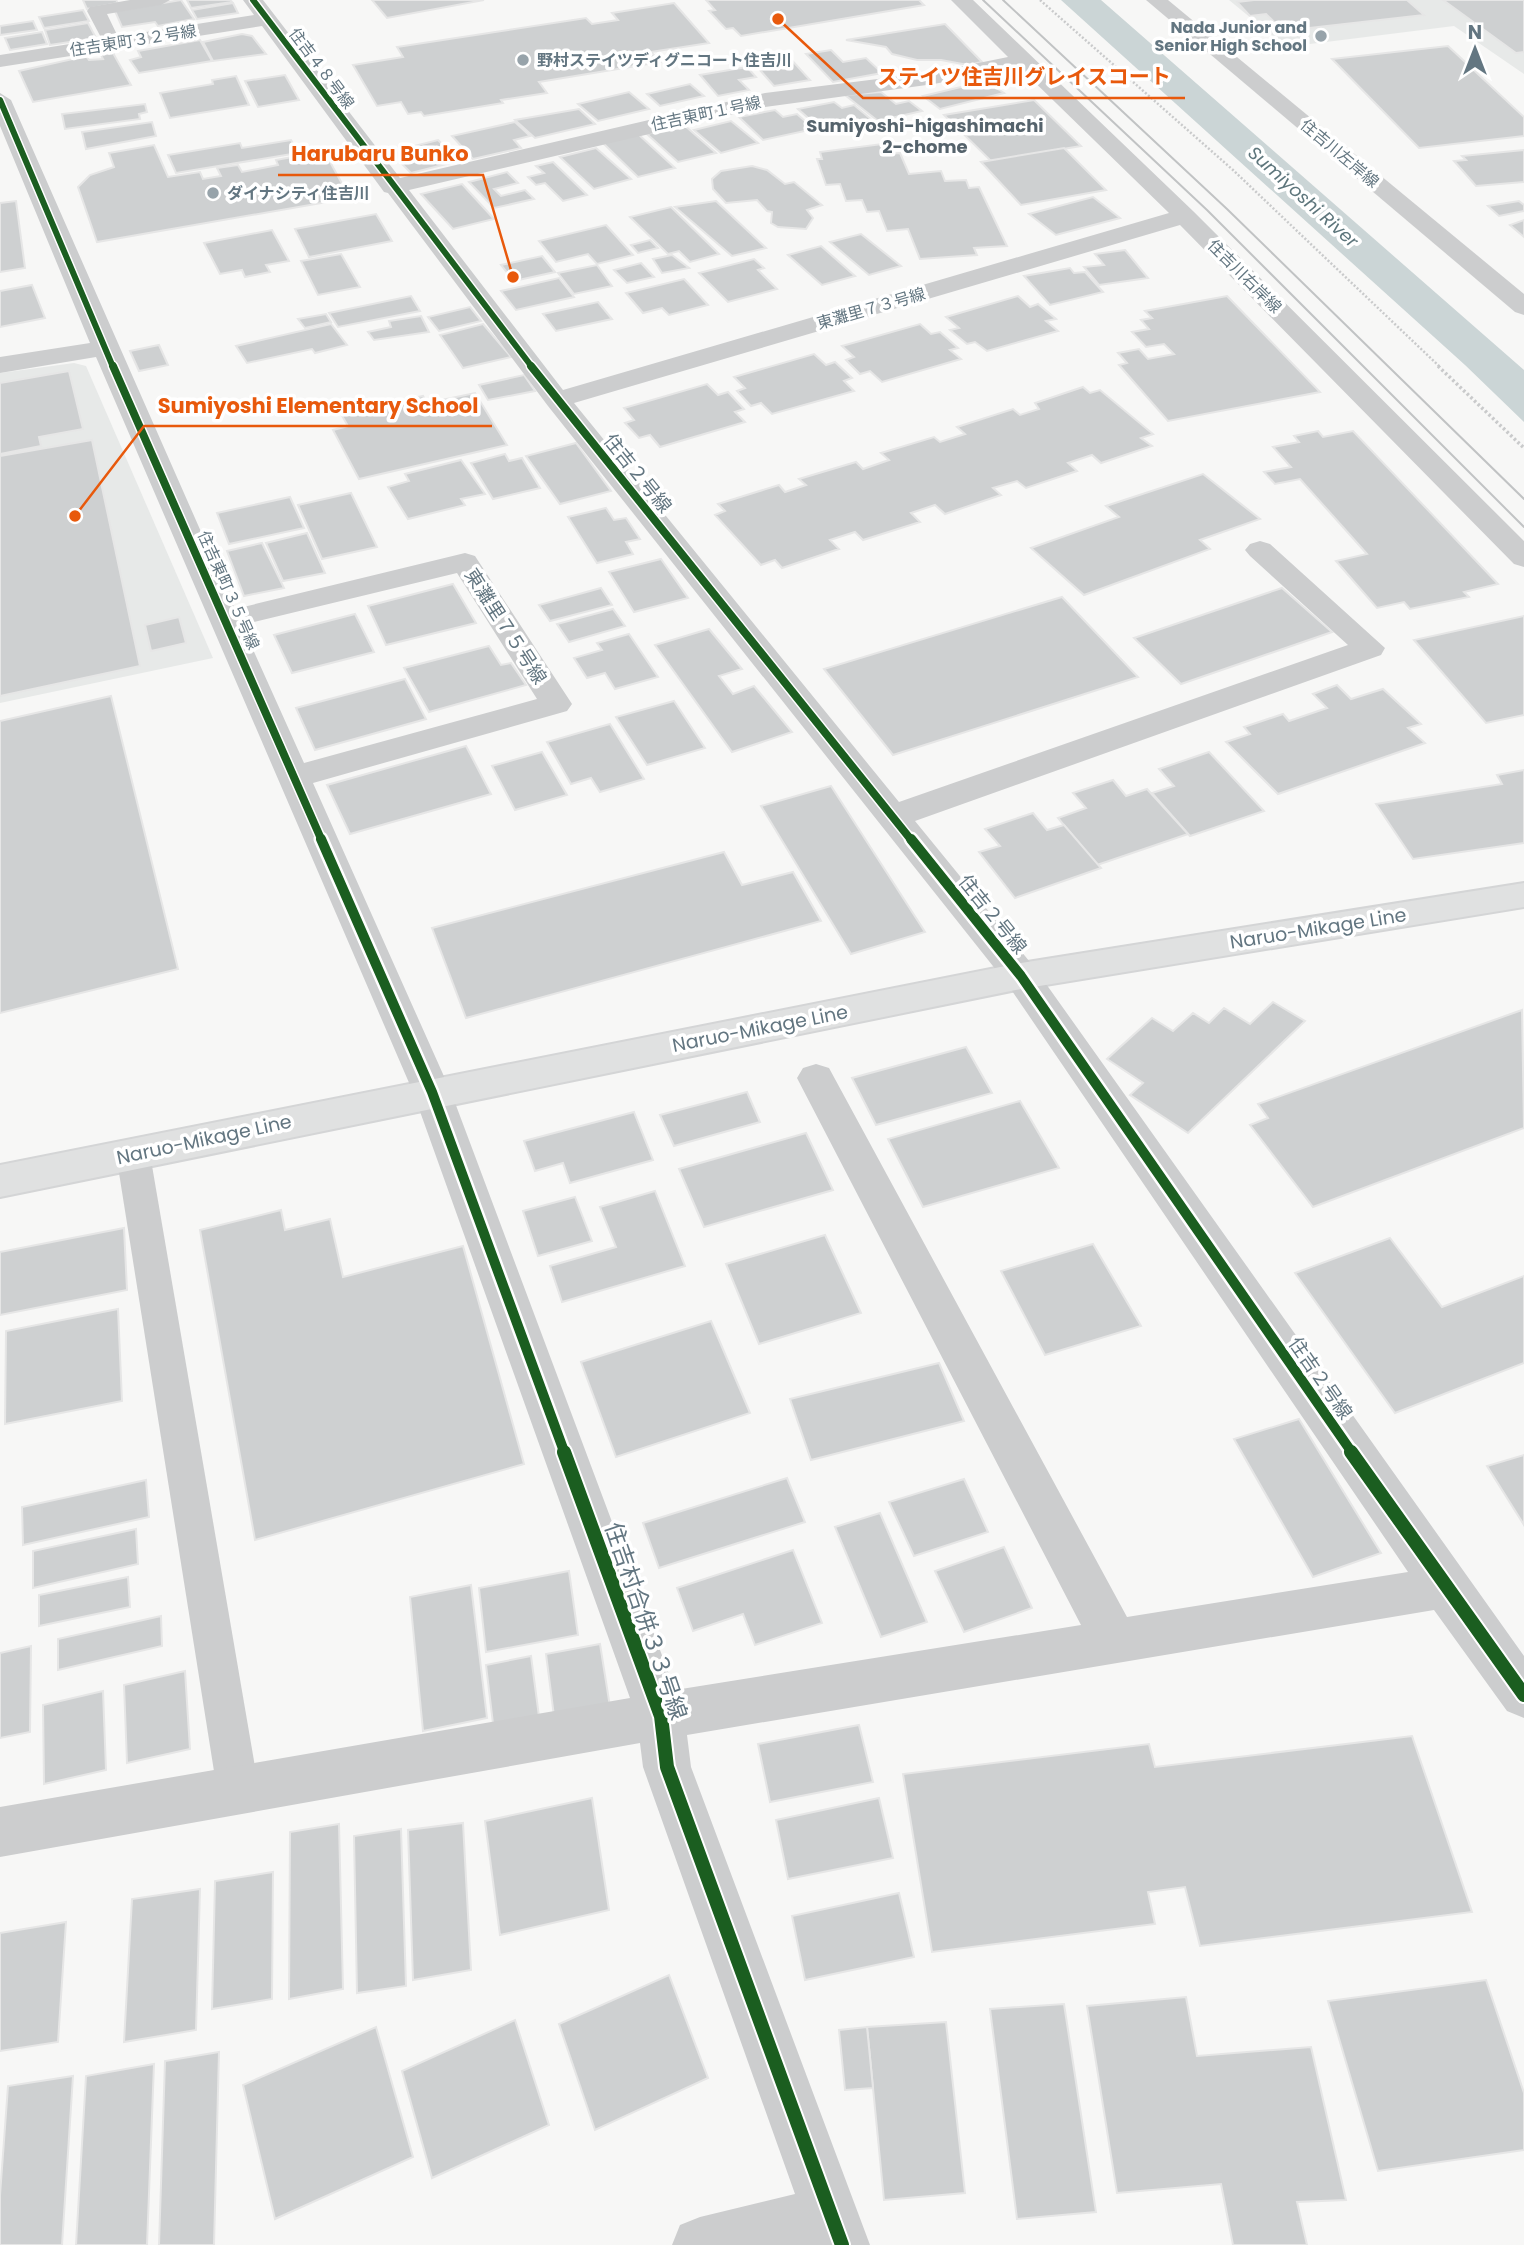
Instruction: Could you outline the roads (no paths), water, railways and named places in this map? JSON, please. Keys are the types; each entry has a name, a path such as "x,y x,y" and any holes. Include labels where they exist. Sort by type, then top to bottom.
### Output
{"street":[{"name":"住吉４８号線","path":"253,0 392,187"},
{"name":"住吉川右岸線","path":"961,0 1185,216 1524,558"},
{"name":"住吉川左岸線","path":"1156,0 1524,307"},
{"name":"住吉東町３２号線","path":"0,61 267,19"},
{"name":"住吉東町１号線","path":"392,187 765,100 934,78 1024,60"},
{"name":"住吉東町３５号線","path":"0,100 105,348 432,1092"},
{"name":"住吉２号線","path":"392,187 557,400 1021,976 1444,1587 1524,1695"},
{"name":"東灘里７３号線","path":"557,400 1185,216"},
{"path":"0,365 105,348"},
{"path":"891,817 1370,648 1260,550"},
{"name":"東灘里７５号線","path":"226,620 465,562 556,704 294,776"},
{"name":"Naruo-Mikage Line","path":"0,1181 432,1092 1021,976 1524,895"},
{"path":"816,1078 1114,1640"},
{"name":"住吉村合併３３号線","path":"432,1092 661,1716 667,1767 837,2229"},
{"path":"0,1832 661,1716 1444,1587"},
{"path":"700,2245 837,2229"}],"lane":[{"path":"112,43 96,12 161,0"},
{"path":"133,1154 238,1790"}],"water":[{"name":"Sumiyoshi River","path":"1061,0 1101,0 1524,370 1524,422 1465,365"}],"tram line":[{"path":"983,0 1207,210 1524,527"},
{"path":"1003,0 1227,209 1524,499"}],"place":[{"name":"ステイツ住吉川グレイスコート","path":"778,19"},
{"name":"Nada Junior and Senior High School","path":"1321,36"},
{"name":"野村ステイツディグニコート住吉川","path":"523,60"},
{"name":"ダイナシティ住吉川","path":"213,193"},
{"name":"Harubaru Bunko","path":"513,277"},
{"name":"Sumiyoshi Elementary School","path":"75,516"}],"district":[{"name":"Sumiyoshi-higashimachi 2-chome","path":"925,136"}]}
